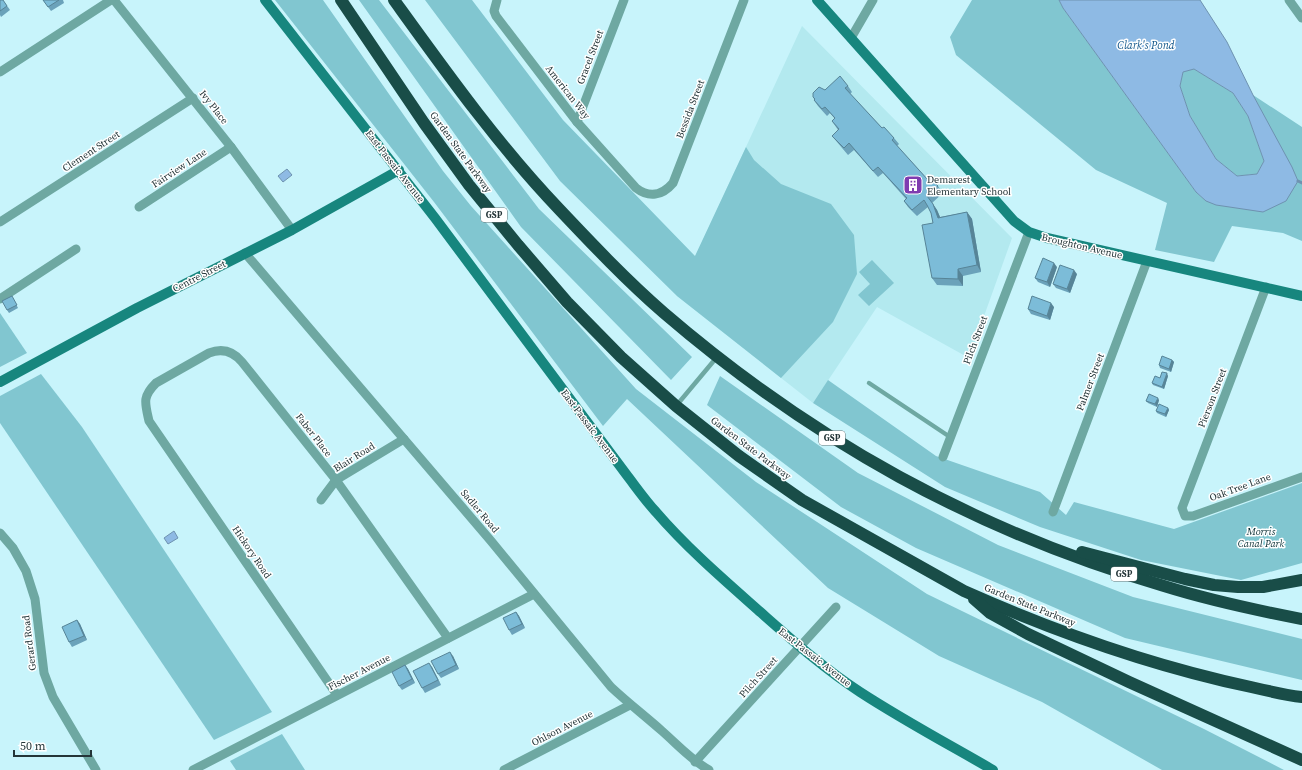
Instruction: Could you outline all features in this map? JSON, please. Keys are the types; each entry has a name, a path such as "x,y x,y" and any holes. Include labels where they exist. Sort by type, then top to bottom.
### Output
{"highway":[{"name":"Garden State Parkway","path":"341,0 424,123 469,185 567,302 621,357 676,406 739,456 802,500 964,591 1075,636 1148,661 1220,681 1302,697"},
{"name":"GSP","path":"394,0 510,153 557,208 608,260 662,311 717,357 819,430 888,472 954,506 1021,536 1092,563 1164,586 1234,605 1302,619"},
{"path":"1021,536 1185,579 1214,585 1263,587 1302,580"},
{"path":"964,591 990,613 1017,628 1129,682 1302,760"}],"main road":[{"name":"East Passaic Avenue","path":"264,0 399,170 626,474 656,512 687,545 715,572 800,647 829,670 860,692 993,770"},
{"name":"Broughton Avenue","path":"817,0 1014,221 1028,232 1048,238 1302,296"},
{"name":"Centre Street","path":"0,382 138,308 292,230 399,170"}],"street":[{"path":"0,72 111,0"},
{"name":"Ivy Place","path":"114,0 231,147 292,230"},
{"name":"Gracel Street","path":"577,122 624,0"},
{"name":"Bessida Street","path":"634,186 641,192 648,195 655,195 662,193 673,183 744,0"},
{"path":"851,38 873,0"},
{"path":"1289,0 1302,18"},
{"name":"American Way","path":"496,3 494,11 499,21 577,122 634,186"},
{"name":"Clement Street","path":"0,222 193,98"},
{"name":"Fairview Lane","path":"139,207 231,147"},
{"name":"Pilch Street","path":"943,457 1028,232"},
{"path":"0,299 76,249"},
{"name":"Sadler Road","path":"245,253 404,439 611,687 630,705 661,730 695,762 709,770"},
{"name":"Palmer Street","path":"1053,512 1147,261"},
{"name":"Pierson Street","path":"1185,516 1182,508 1266,287"},
{"name":"Faber Place","path":"149,420 145,398 149,390 156,383 209,353 223,350 231,352 237,356 336,480 448,638"},
{"name":"Hickory Road","path":"149,420 337,696"},
{"name":"Blair Road","path":"321,500 336,480 404,439"},
{"name":"Oak Tree Lane","path":"1185,516 1193,516 1302,477"},
{"name":"Gerard Road","path":"0,533 13,548 26,571 35,599 44,673 53,696 96,770"},
{"name":"Fischer Avenue","path":"193,770 534,594"},
{"name":"Pilch Street","path":"695,762 836,607"},
{"name":"Ohlson Avenue","path":"504,770 630,705"}],"lane":[{"path":"676,406 717,357"},
{"path":"869,383 950,437"}],"shaded area":[{"name":"Demarest Elementary School","path":"802,26 1012,238 969,358 877,307 813,403 677,296"}],"green space":[{"path":"275,0 323,0 443,171 471,206 636,389 756,482 927,594 1204,729 1284,770 1162,770 1042,702 939,656 828,588 627,399 603,426 434,202"},
{"path":"359,0 379,0 539,209 692,357 671,380 521,227"},
{"path":"425,0 472,0 563,120 695,256 746,147 754,160 781,184 831,204 854,235 857,274 833,322 781,378 677,296 560,181"},
{"path":"972,0 1059,0 1063,8 1196,192 1206,201 1298,181 1253,95 1302,127 1302,241 1283,233 1232,226 1214,262 1155,250 1167,203 1096,170 956,55 950,37"},
{"path":"1194,69 1233,93 1248,116 1264,161 1257,174 1237,176 1216,159 1190,116 1180,86 1183,71"},
{"path":"872,260 894,283 869,306 858,295 870,284 859,272"},
{"path":"0,313 27,353 0,367"},
{"path":"41,374 82,427 272,712 214,740 0,423 0,396"},
{"path":"720,376 858,473 998,545 1133,597 1302,639 1302,680 1125,638 916,548 841,507 707,405"},
{"name":"Morris Canal Park","path":"828,380 936,456 1040,492 1066,515 1074,502 1174,529 1302,483 1302,563 1241,580 1141,560 1040,527 945,487 813,403"},
{"path":"282,734 305,770 236,770 230,761"}],"water":[{"name":"Clark's Pond","path":"1059,0 1200,0 1227,42 1298,181 1286,201 1263,212 1216,205 1206,201 1196,192 1063,8","holes":["1194,69 1233,93 1248,116 1264,161 1257,174 1237,176 1216,159 1190,116 1180,86 1183,72"]},
{"path":"287,169 292,175 283,182 278,176"},
{"path":"174,531 178,538 168,544 164,538"}],"building":[{"path":"0,0 3,0 7,6 0,11"},
{"path":"43,0 59,0 48,7"},
{"name":"Demarest Elementary School","path":"840,76 848,86 845,88 882,128 884,127 894,138 892,140 928,180 930,178 938,186 927,196 933,204 938,218 967,212 977,265 958,269 958,279 932,278 922,225 933,223 931,213 924,200 912,210 904,201 907,198 878,167 873,171 849,143 844,148 832,136 839,129 832,121 835,118 825,107 822,109 814,100 813,93 819,87 825,90"},
{"path":"1043,258 1054,263 1047,282 1035,278"},
{"path":"1060,265 1074,270 1067,289 1053,284"},
{"path":"12,296 17,305 7,310 2,301"},
{"path":"1032,296 1051,303 1047,316 1028,309"},
{"path":"1162,356 1172,360 1169,369 1159,365"},
{"path":"1162,372 1167,373 1162,387 1152,383 1155,376 1160,378"},
{"path":"1149,394 1158,398 1155,404 1146,401"},
{"path":"1159,404 1168,408 1165,414 1156,411"},
{"path":"516,612 522,624 509,630 503,618"},
{"path":"77,620 84,636 69,642 62,627"},
{"path":"450,652 456,665 438,674 431,661"},
{"path":"429,663 438,680 422,688 413,671"},
{"path":"405,665 412,679 399,686 392,672"}],"waterway":[{"path":"1298,181 1302,183"}],"place":[{"name":"Demarest Elementary School","path":"913,185"}]}
